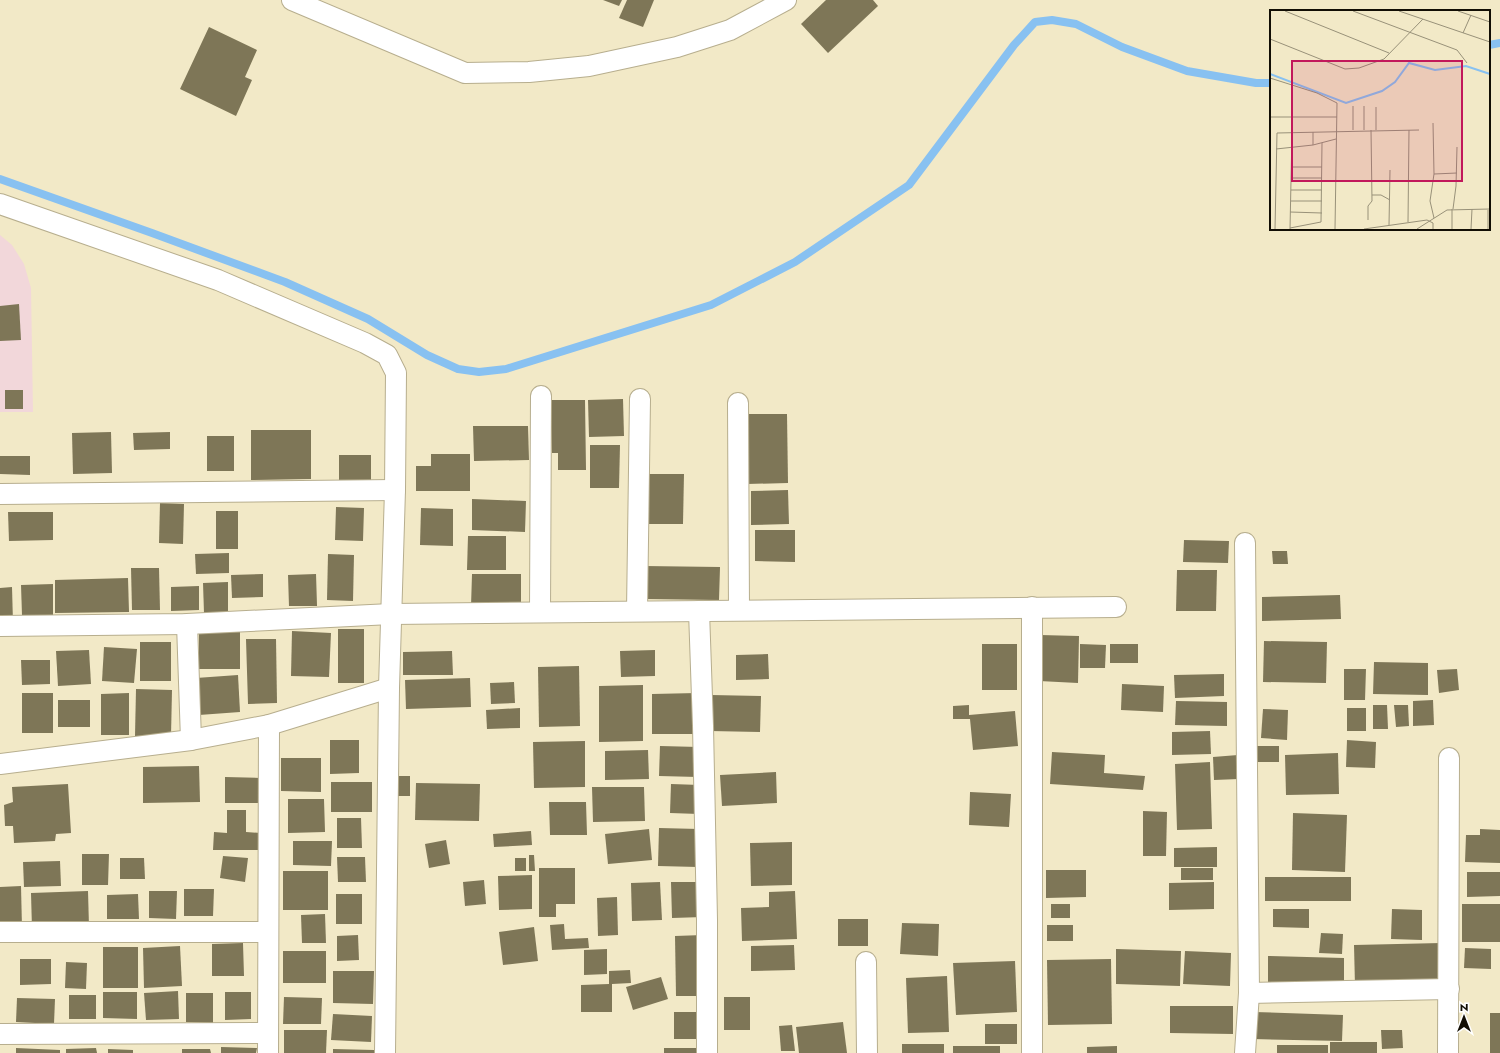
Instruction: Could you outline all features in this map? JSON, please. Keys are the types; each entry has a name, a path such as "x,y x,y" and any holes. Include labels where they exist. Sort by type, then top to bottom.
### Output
{"street":[{"path":"292,0 464,73 529,72 589,66 670,48 730,30 786,0"},
{"path":"0,204 218,280 366,343 387,356 396,373 395,490 389,688 385,1053"},
{"path":"540,612 541,396"},
{"path":"637,611 640,399"},
{"path":"738,402 739,610"},
{"path":"0,494 395,490"},
{"path":"1245,543 1249,993 1245,1053"},
{"path":"1032,607 1032,1053"},
{"path":"0,626 187,624 391,614 1116,607"},
{"path":"699,611 703,726 707,1053"},
{"path":"187,624 191,740"},
{"path":"0,764 191,740 268,726 389,688"},
{"path":"268,726 268,1053"},
{"path":"1448,1053 1449,758"},
{"path":"0,932 268,932"},
{"path":"866,962 867,1053"},
{"path":"1249,993 1449,989"},
{"path":"0,1034 268,1033"}],"shaded area":[{"path":"0,235 12,245 24,264 31,288 33,412 0,412"}],"building":[{"path":"603,0 622,0 619,6"},
{"path":"627,0 654,0 643,27 619,18"},
{"path":"826,0 873,0 878,6 828,53 801,24"},
{"path":"209,27 257,50 245,77 252,80 236,116 180,89"},
{"path":"19,304 21,340 0,341 0,306"},
{"path":"5,390 23,390 23,409 5,409"},
{"path":"623,399 624,436 589,437 588,400"},
{"path":"550,400 585,400 586,470 558,470 558,453 552,453"},
{"path":"746,414 787,414 788,483 747,484"},
{"path":"473,426 528,426 529,460 474,461"},
{"path":"251,430 311,430 311,479 251,480"},
{"path":"111,432 112,473 73,474 72,433"},
{"path":"170,432 170,449 134,450 133,433"},
{"path":"207,436 234,436 234,471 207,471"},
{"path":"590,445 620,445 619,488 590,488"},
{"path":"431,454 470,454 470,491 416,491 416,466 431,466"},
{"path":"339,455 371,455 371,483 339,483"},
{"path":"0,456 30,456 30,475 0,474"},
{"path":"647,474 684,474 683,524 646,524"},
{"path":"788,490 789,524 751,525 751,491"},
{"path":"472,499 526,501 525,532 472,530"},
{"path":"160,503 184,504 183,544 159,543"},
{"path":"336,507 364,508 363,541 335,540"},
{"path":"421,508 453,509 453,546 420,545"},
{"path":"216,511 238,511 238,549 216,549"},
{"path":"8,512 53,512 53,540 9,541"},
{"path":"755,530 795,530 795,562 755,561"},
{"path":"468,536 506,536 506,570 467,570"},
{"path":"1184,540 1229,541 1228,563 1183,562"},
{"path":"1272,551 1287,551 1288,564 1273,564"},
{"path":"229,553 229,573 196,574 195,554"},
{"path":"328,554 354,555 353,601 327,600"},
{"path":"644,566 720,567 719,600 644,599"},
{"path":"131,568 159,568 160,610 132,610"},
{"path":"1177,570 1217,570 1216,611 1176,611"},
{"path":"263,574 263,597 232,598 231,575"},
{"path":"316,574 317,606 289,606 288,575"},
{"path":"472,574 521,574 521,607 471,607"},
{"path":"128,578 129,612 55,613 55,580"},
{"path":"228,582 228,612 204,613 203,583"},
{"path":"53,584 53,615 22,615 21,585"},
{"path":"199,586 199,610 171,611 171,587"},
{"path":"12,587 13,623 0,623 0,588"},
{"path":"1340,595 1341,619 1262,621 1262,597"},
{"path":"338,629 364,629 364,683 338,683"},
{"path":"199,631 240,631 240,669 199,669"},
{"path":"292,631 331,633 329,677 291,676"},
{"path":"1040,635 1079,636 1078,683 1039,681"},
{"path":"246,639 276,639 277,703 248,704"},
{"path":"1264,641 1327,642 1326,683 1263,682"},
{"path":"140,642 171,642 171,681 140,681"},
{"path":"982,644 1017,644 1017,690 982,690"},
{"path":"1080,644 1106,645 1105,668 1080,668"},
{"path":"1110,644 1138,644 1138,663 1110,663"},
{"path":"104,647 137,649 134,683 102,681"},
{"path":"89,650 91,684 58,686 56,651"},
{"path":"655,650 655,676 621,677 620,651"},
{"path":"452,651 453,675 403,675 403,652"},
{"path":"768,654 769,679 736,680 736,655"},
{"path":"21,660 50,660 50,684 22,685"},
{"path":"1374,662 1428,663 1428,695 1373,694"},
{"path":"579,666 580,726 539,727 538,667"},
{"path":"1344,669 1366,669 1365,700 1344,700"},
{"path":"1457,669 1459,690 1439,693 1437,670"},
{"path":"1224,674 1224,696 1175,698 1174,675"},
{"path":"238,675 240,712 199,715 196,678"},
{"path":"470,678 471,707 406,709 405,680"},
{"path":"514,682 515,703 491,704 490,683"},
{"path":"1122,684 1164,686 1163,712 1121,710"},
{"path":"643,685 643,741 599,742 599,686"},
{"path":"136,689 172,690 171,736 135,736"},
{"path":"22,693 53,693 53,733 22,733"},
{"path":"129,693 129,735 101,735 101,694"},
{"path":"697,693 698,734 652,734 652,694"},
{"path":"711,695 761,696 760,732 710,731"},
{"path":"58,700 90,700 90,727 58,727"},
{"path":"1433,700 1434,725 1413,726 1413,701"},
{"path":"1176,701 1227,702 1227,726 1175,725"},
{"path":"969,705 969,715 1015,711 1018,746 973,750 970,719 953,719 953,706"},
{"path":"1373,705 1387,705 1388,729 1373,729"},
{"path":"1394,705 1408,705 1409,726 1396,727"},
{"path":"520,708 520,728 487,729 486,710"},
{"path":"1347,708 1366,708 1366,731 1347,731"},
{"path":"1263,709 1288,710 1287,740 1261,738"},
{"path":"1210,731 1211,754 1172,755 1172,732"},
{"path":"330,740 359,740 359,773 330,774"},
{"path":"1347,740 1376,742 1375,768 1346,767"},
{"path":"585,741 585,787 534,788 533,742"},
{"path":"660,746 699,747 698,777 659,776"},
{"path":"1254,746 1279,746 1279,762 1254,762"},
{"path":"648,750 649,779 605,780 605,751"},
{"path":"1052,752 1105,755 1104,773 1145,776 1143,790 1050,784"},
{"path":"1338,753 1339,794 1286,795 1285,755"},
{"path":"1238,755 1239,779 1214,780 1213,757"},
{"path":"281,758 321,758 321,792 281,791"},
{"path":"1210,762 1212,829 1177,830 1175,764"},
{"path":"199,766 200,802 143,803 143,767"},
{"path":"776,772 777,803 722,806 720,775"},
{"path":"398,776 410,776 410,796 398,796"},
{"path":"225,777 261,778 261,803 225,803"},
{"path":"331,782 372,782 372,812 331,812"},
{"path":"416,783 480,784 479,821 415,820"},
{"path":"68,784 71,833 56,834 55,841 14,843 13,826 5,826 4,805 13,802 12,787"},
{"path":"671,784 700,785 699,814 670,813"},
{"path":"592,787 644,787 645,821 593,822"},
{"path":"970,792 1011,794 1009,827 969,825"},
{"path":"288,799 324,799 325,832 288,833"},
{"path":"549,802 586,802 587,835 550,835"},
{"path":"227,810 246,810 246,832 261,833 260,850 213,850 214,832 227,833"},
{"path":"1143,811 1167,812 1166,856 1143,856"},
{"path":"1293,813 1347,815 1345,872 1292,870"},
{"path":"337,818 361,818 362,848 337,848"},
{"path":"659,828 699,829 698,867 658,866"},
{"path":"649,829 652,860 608,864 605,834"},
{"path":"1480,829 1500,830 1500,863 1465,862 1466,835 1480,835"},
{"path":"531,831 532,845 494,847 493,834"},
{"path":"446,840 450,864 429,868 425,844"},
{"path":"293,841 332,841 331,866 293,865"},
{"path":"792,842 792,885 751,886 750,843"},
{"path":"1217,847 1217,867 1174,867 1174,848"},
{"path":"82,854 109,854 108,885 82,885"},
{"path":"529,855 534,855 535,871 529,871"},
{"path":"223,856 248,858 245,882 220,878"},
{"path":"337,857 365,857 366,882 338,882"},
{"path":"120,858 144,858 145,879 120,879"},
{"path":"515,858 526,858 526,871 515,871"},
{"path":"60,861 61,886 24,887 23,862"},
{"path":"539,868 575,868 575,904 556,904 556,917 539,917"},
{"path":"1181,868 1213,868 1213,880 1181,880"},
{"path":"1046,870 1086,870 1086,897 1046,898"},
{"path":"283,871 328,871 328,910 283,910"},
{"path":"1467,872 1500,872 1500,896 1467,897"},
{"path":"532,875 532,909 499,910 498,876"},
{"path":"1265,877 1351,877 1351,901 1265,901"},
{"path":"484,880 486,904 465,906 463,882"},
{"path":"660,882 662,920 632,921 631,883"},
{"path":"671,882 702,882 703,917 672,918"},
{"path":"1214,882 1214,909 1169,910 1169,883"},
{"path":"21,886 22,928 0,929 0,887"},
{"path":"184,889 214,889 213,916 184,916"},
{"path":"88,891 89,927 32,929 31,893"},
{"path":"149,891 177,891 176,919 149,918"},
{"path":"795,891 797,939 742,941 741,908 769,907 769,892"},
{"path":"138,894 139,919 107,919 107,895"},
{"path":"336,894 362,894 362,924 336,924"},
{"path":"617,897 618,935 598,936 597,898"},
{"path":"1051,904 1070,904 1070,918 1051,918"},
{"path":"1462,904 1500,904 1500,942 1462,942"},
{"path":"1273,909 1309,909 1309,928 1273,927"},
{"path":"1392,909 1422,910 1422,940 1391,939"},
{"path":"325,914 326,943 302,943 301,915"},
{"path":"838,919 868,919 868,946 838,946"},
{"path":"902,923 939,924 938,956 900,954"},
{"path":"564,924 565,939 588,938 589,948 552,950 550,925"},
{"path":"1047,925 1073,925 1073,941 1047,941"},
{"path":"534,927 538,961 503,965 499,932"},
{"path":"1321,933 1343,934 1342,954 1319,953"},
{"path":"358,935 359,960 337,961 337,936"},
{"path":"703,935 704,996 676,996 675,936"},
{"path":"243,943 244,976 212,976 212,944"},
{"path":"1441,943 1442,984 1355,986 1354,945"},
{"path":"794,945 795,970 751,971 751,946"},
{"path":"180,946 182,986 144,988 143,948"},
{"path":"103,947 138,947 138,988 103,988"},
{"path":"1465,948 1491,949 1491,969 1464,968"},
{"path":"607,949 607,974 584,975 584,950"},
{"path":"1116,949 1181,951 1180,986 1116,984"},
{"path":"283,951 326,951 326,983 283,983"},
{"path":"1185,951 1231,953 1230,986 1183,984"},
{"path":"1268,956 1344,958 1344,987 1268,986"},
{"path":"20,959 51,959 51,984 20,985"},
{"path":"1111,959 1112,1024 1048,1025 1047,960"},
{"path":"1015,961 1017,1012 956,1015 953,963"},
{"path":"66,962 87,963 86,989 65,988"},
{"path":"630,970 631,983 612,984 612,1012 581,1012 581,985 609,984 609,971"},
{"path":"333,971 374,971 373,1004 333,1003"},
{"path":"947,976 949,1032 908,1033 906,978"},
{"path":"661,977 668,999 633,1010 626,987"},
{"path":"178,991 179,1019 146,1020 144,993"},
{"path":"103,992 137,992 137,1019 103,1018"},
{"path":"225,992 251,992 251,1019 225,1020"},
{"path":"186,993 213,993 213,1023 186,1022"},
{"path":"69,995 96,995 96,1019 69,1019"},
{"path":"284,997 322,998 321,1024 283,1024"},
{"path":"724,997 750,997 750,1030 724,1030"},
{"path":"17,998 55,999 54,1024 16,1022"},
{"path":"1170,1006 1233,1006 1233,1034 1170,1033"},
{"path":"674,1012 706,1012 706,1039 674,1039"},
{"path":"1254,1012 1343,1015 1342,1041 1253,1039"},
{"path":"1490,1013 1500,1013 1500,1053 1490,1053"},
{"path":"333,1014 372,1016 371,1042 331,1040"},
{"path":"843,1022 847,1053 799,1053 796,1027"},
{"path":"985,1024 1017,1024 1017,1044 985,1044"},
{"path":"792,1025 795,1051 781,1051 779,1026"},
{"path":"284,1030 327,1030 326,1053 284,1053"},
{"path":"1381,1030 1402,1030 1403,1048 1382,1049"},
{"path":"1330,1042 1377,1042 1377,1053 1330,1053"},
{"path":"902,1044 944,1044 944,1053 902,1053"},
{"path":"1277,1045 1328,1045 1328,1053 1277,1053"},
{"path":"953,1046 1000,1046 1000,1053 953,1053"},
{"path":"1117,1046 1117,1053 1087,1053 1087,1047"},
{"path":"221,1047 257,1048 256,1053 221,1053"},
{"path":"16,1048 60,1050 60,1053 16,1053"},
{"path":"96,1048 97,1053 66,1053 66,1049"},
{"path":"664,1048 702,1048 702,1053 664,1053"},
{"path":"108,1049 133,1050 133,1053 108,1053"},
{"path":"182,1049 210,1049 211,1053 182,1053"},
{"path":"333,1049 374,1050 374,1053 333,1053"}],"waterway":[{"path":"0,179 285,282 368,319 427,355 458,369 479,372 506,369 711,305 795,262 909,185 1014,45 1035,22 1052,20 1076,24 1122,47 1187,71 1256,83 1270,83"},
{"path":"1490,45 1500,43"}]}
